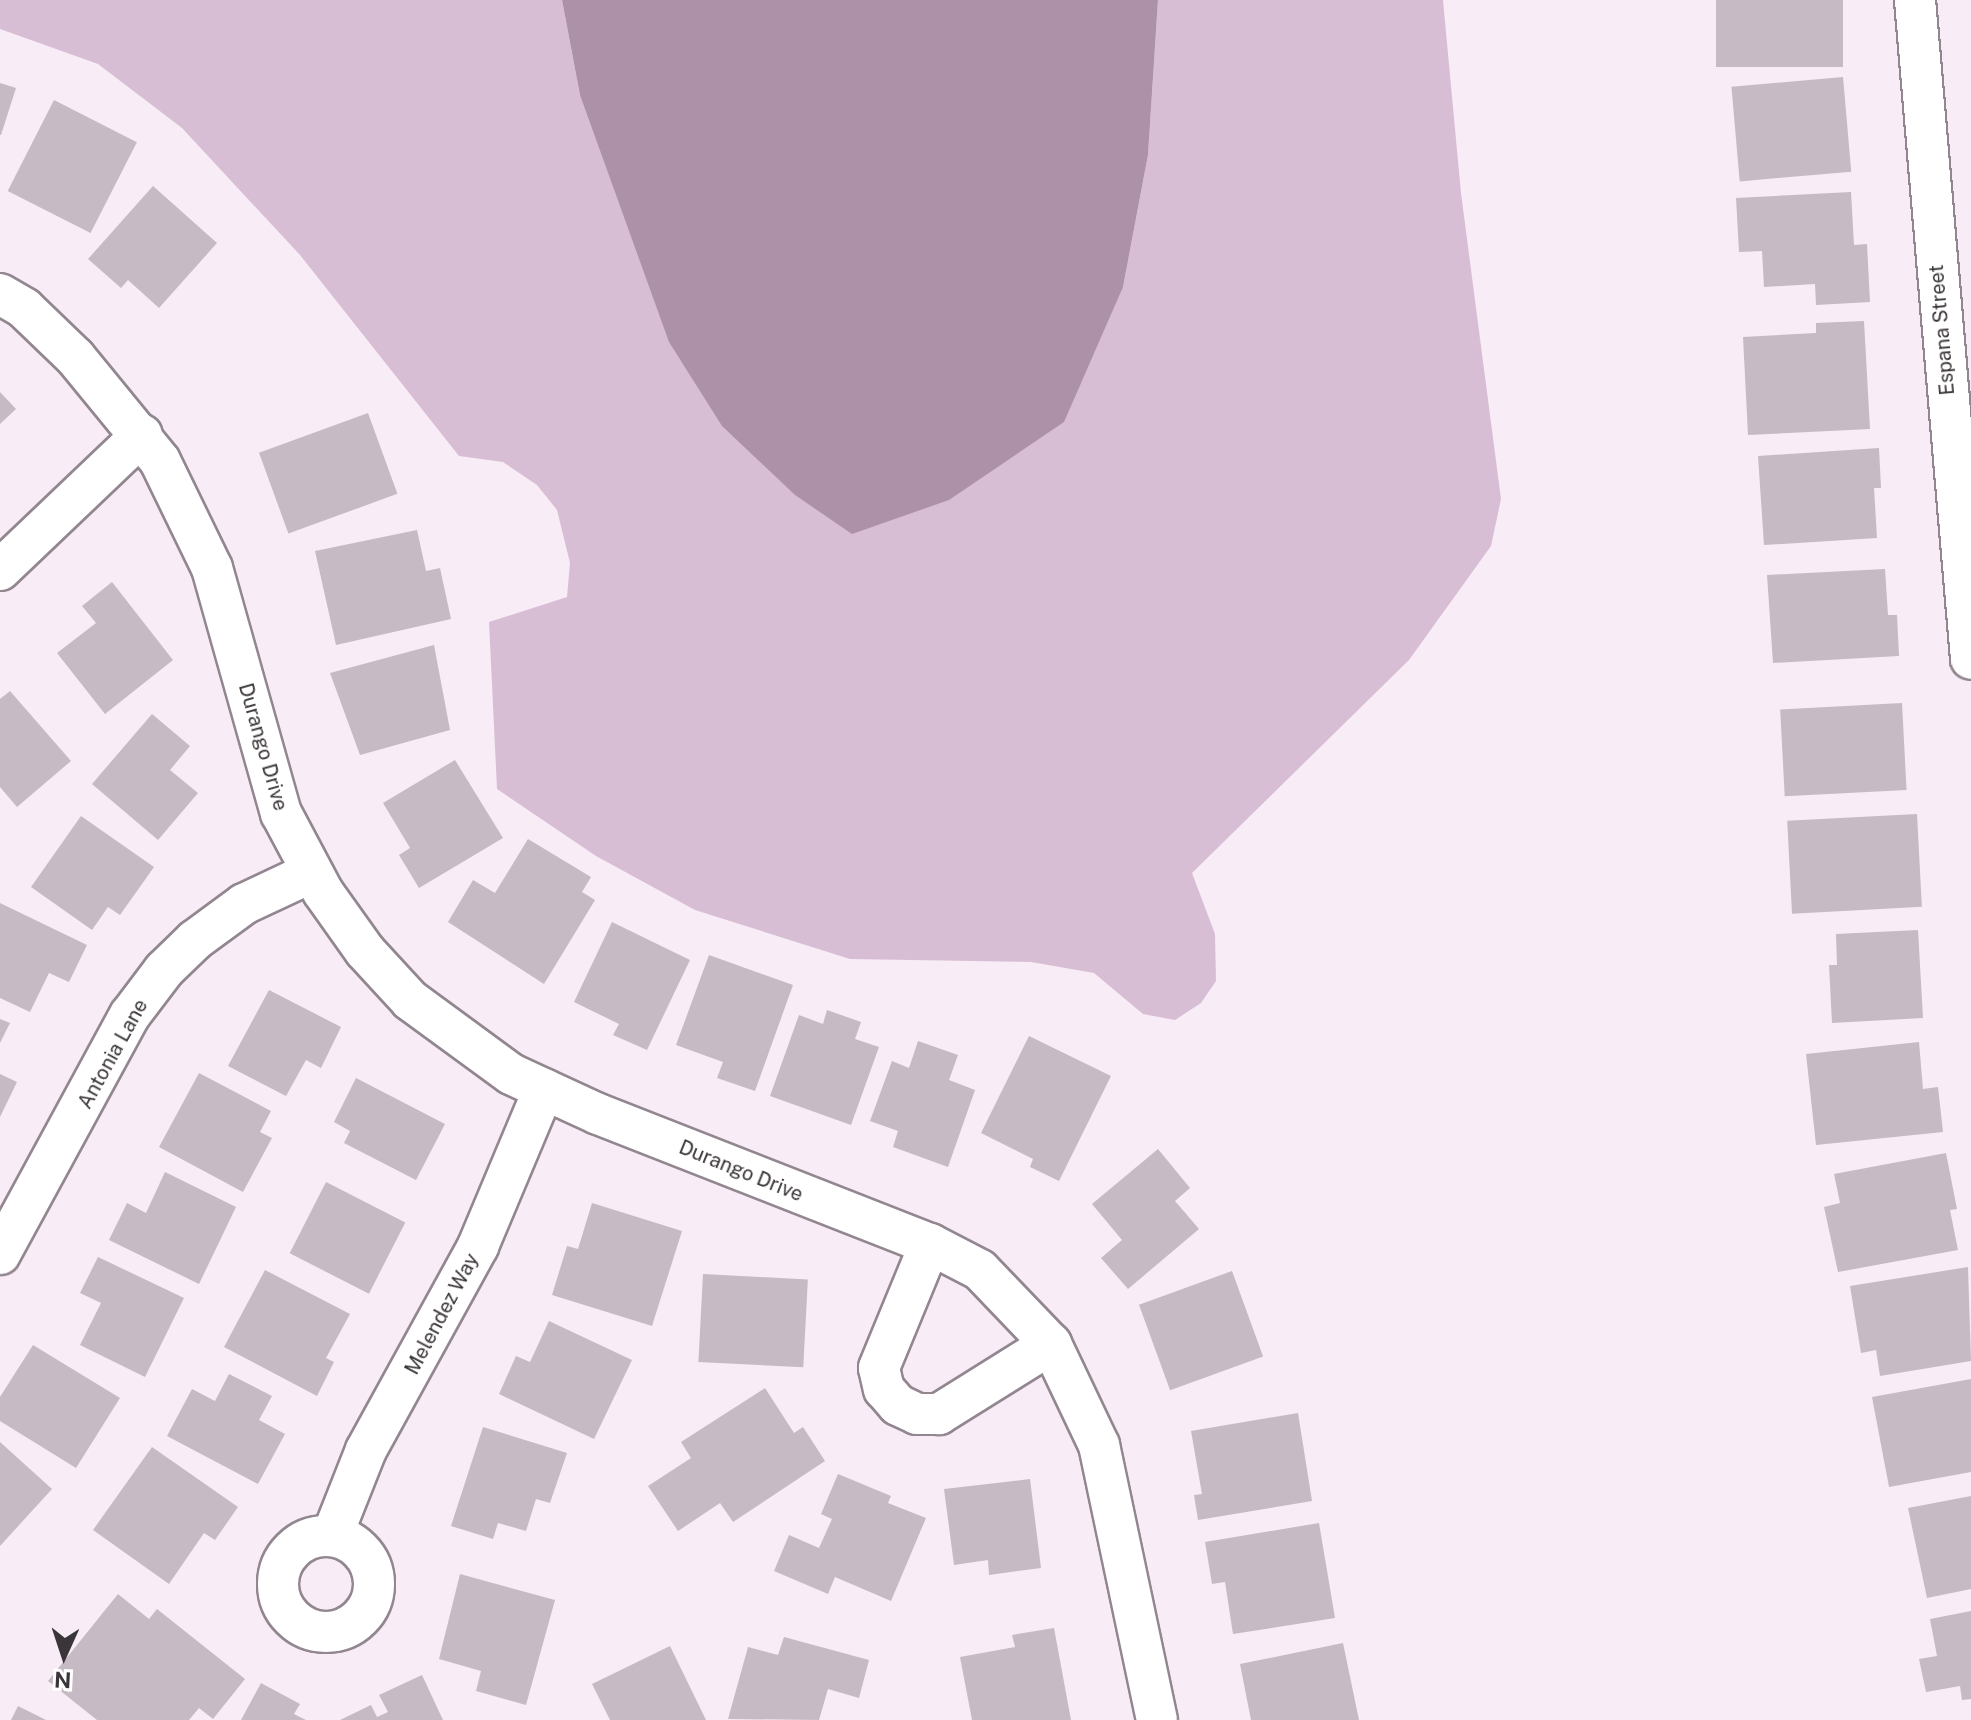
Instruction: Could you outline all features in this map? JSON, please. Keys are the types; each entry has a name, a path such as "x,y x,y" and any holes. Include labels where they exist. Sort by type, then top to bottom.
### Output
{"street":[{"name":"Espana Street","path":"1915,0 1967,572 1971,659"},
{"name":"Durango Drive","path":"0,294 24,308 75,357 142,435 192,519 212,568 281,813 312,872 365,951 410,1000 511,1074 930,1244 980,1270 1051,1344 1099,1445 1157,1720"},
{"path":"0,570 142,435"},
{"name":"Antonia Lane","path":"0,1254 130,1015 164,970 195,940 244,904 312,872"},
{"name":"Melendez Way","path":"332,1536 366,1450 478,1246 544,1089"},
{"path":"930,1244 879,1368 884,1389 898,1405 917,1414 939,1414 1051,1344"}],"shaded area":[{"path":"0,0 562,0 580,95 1123,287 1148,155 1158,0 1443,0 1461,193 1501,499 1491,546 1409,660 1192,873 1215,934 1216,981 1201,1003 1175,1020 1143,1014 1094,973 1031,962 850,959 695,910 596,856 497,789 489,622 567,597 570,563 557,510 537,485 503,462 459,456 300,255 182,128 98,64 0,29"},
{"path":"562,0 1158,0 1148,155 1123,287 1064,422 949,500 852,534 795,495 722,426 669,342 580,95"}],"building":[{"path":"1716,0 1843,0 1843,67 1716,67"},
{"path":"1843,77 1851,172 1740,181 1731,87"},
{"path":"0,83 16,88 1,135 0,135"},
{"path":"54,100 137,142 91,233 8,191"},
{"path":"153,186 217,243 159,308 128,280 121,288 88,259"},
{"path":"1851,192 1854,245 1867,244 1870,302 1816,305 1815,284 1764,287 1762,251 1739,252 1736,198"},
{"path":"1864,321 1870,429 1748,435 1743,337 1816,333 1816,323"},
{"path":"0,392 16,409 0,424"},
{"path":"368,413 397,494 288,533 259,453"},
{"path":"1879,448 1881,488 1874,488 1877,538 1764,545 1758,456"},
{"path":"417,530 426,571 440,568 451,619 336,645 315,551"},
{"path":"1885,569 1888,615 1897,615 1899,656 1773,663 1767,575"},
{"path":"112,582 173,660 105,714 57,653 96,623 82,606"},
{"path":"434,645 450,730 360,755 330,673"},
{"path":"10,691 71,761 17,807 0,787 0,699"},
{"path":"1902,703 1907,790 1785,796 1780,709"},
{"path":"152,714 190,746 170,770 198,793 158,840 92,784"},
{"path":"455,760 503,838 419,888 399,855 410,848 383,803"},
{"path":"1917,814 1922,907 1792,914 1787,821"},
{"path":"81,816 154,867 120,915 108,907 92,930 31,887"},
{"path":"528,839 591,877 582,892 595,900 544,984 448,922 473,880 495,893"},
{"path":"0,903 87,945 69,982 49,973 30,1012 0,998"},
{"path":"612,922 690,960 647,1050 613,1035 619,1024 574,1002"},
{"path":"1918,930 1923,1018 1832,1023 1829,965 1837,965 1836,934"},
{"path":"709,955 793,985 755,1091 717,1078 723,1062 676,1045"},
{"path":"269,990 341,1027 321,1068 306,1060 286,1096 228,1066"},
{"path":"827,1010 861,1022 855,1039 879,1047 851,1125 770,1096 799,1015 823,1024"},
{"path":"0,1019 10,1023 0,1043"},
{"path":"1029,1036 1111,1076 1059,1181 1030,1167 1033,1159 981,1133"},
{"path":"918,1041 958,1055 949,1080 975,1090 948,1167 893,1147 898,1131 870,1121 892,1061 909,1068"},
{"path":"1919,1042 1923,1089 1938,1087 1943,1132 1816,1145 1806,1054"},
{"path":"199,1073 271,1111 260,1132 272,1138 243,1192 159,1147"},
{"path":"0,1074 17,1082 0,1117"},
{"path":"356,1078 445,1124 416,1180 344,1143 350,1131 334,1122"},
{"path":"1158,1149 1190,1188 1175,1201 1199,1229 1128,1289 1101,1258 1122,1240 1092,1204"},
{"path":"1946,1153 1957,1209 1950,1210 1958,1250 1838,1272 1824,1207 1840,1203 1834,1174"},
{"path":"165,1172 236,1207 199,1284 109,1240 127,1203 146,1213"},
{"path":"326,1182 405,1222 369,1294 290,1253"},
{"path":"592,1203 682,1231 652,1326 552,1295 567,1246 578,1249"},
{"path":"98,1257 184,1298 145,1377 80,1345 101,1303 80,1293"},
{"path":"1968,1267 1971,1361 1880,1376 1876,1350 1861,1353 1850,1286"},
{"path":"265,1270 350,1314 326,1358 334,1362 317,1396 224,1347"},
{"path":"1232,1271 1263,1357 1170,1390 1139,1305"},
{"path":"703,1274 808,1279 803,1367 698,1362"},
{"path":"549,1321 632,1360 594,1439 499,1394 516,1356 530,1362"},
{"path":"33,1345 120,1398 76,1468 0,1421 0,1397"},
{"path":"229,1374 272,1396 259,1420 285,1434 258,1484 167,1436 192,1389 215,1401"},
{"path":"1971,1379 1971,1472 1889,1487 1872,1397"},
{"path":"765,1388 794,1433 803,1427 825,1461 733,1522 720,1503 678,1531 648,1486 691,1458 681,1442"},
{"path":"1298,1413 1312,1501 1198,1520 1194,1495 1202,1494 1191,1431"},
{"path":"483,1427 567,1453 550,1503 536,1499 526,1531 498,1523 493,1539 451,1526"},
{"path":"0,1442 52,1489 0,1546"},
{"path":"152,1447 238,1507 215,1540 204,1533 169,1584 93,1530"},
{"path":"838,1474 891,1496 888,1503 926,1518 891,1601 835,1577 828,1594 774,1571 789,1535 819,1548 832,1519 821,1514"},
{"path":"1030,1479 1041,1568 989,1575 988,1560 954,1565 944,1489"},
{"path":"1971,1496 1971,1589 1927,1598 1908,1508"},
{"path":"1319,1523 1335,1618 1233,1634 1225,1582 1212,1584 1205,1542"},
{"path":"460,1574 555,1600 526,1705 476,1691 481,1671 439,1659"},
{"path":"118,1594 149,1619 157,1609 245,1679 213,1719 199,1708 189,1720 97,1720 48,1681"},
{"path":"1971,1611 1971,1699 1962,1700 1960,1686 1926,1692 1919,1659 1937,1656 1930,1619"},
{"path":"1054,1628 1071,1720 972,1720 960,1657 1015,1647 1012,1635"},
{"path":"784,1637 869,1660 859,1698 828,1689 819,1720 728,1719 748,1647 778,1655"},
{"path":"1343,1643 1359,1720 1251,1720 1240,1664"},
{"path":"670,1646 706,1720 610,1720 592,1684"},
{"path":"422,1675 443,1720 340,1720 371,1705 377,1717 388,1712 379,1695"},
{"path":"261,1683 300,1704 294,1714 306,1720 241,1720"},
{"path":"18,1706 46,1720 11,1720"}]}
